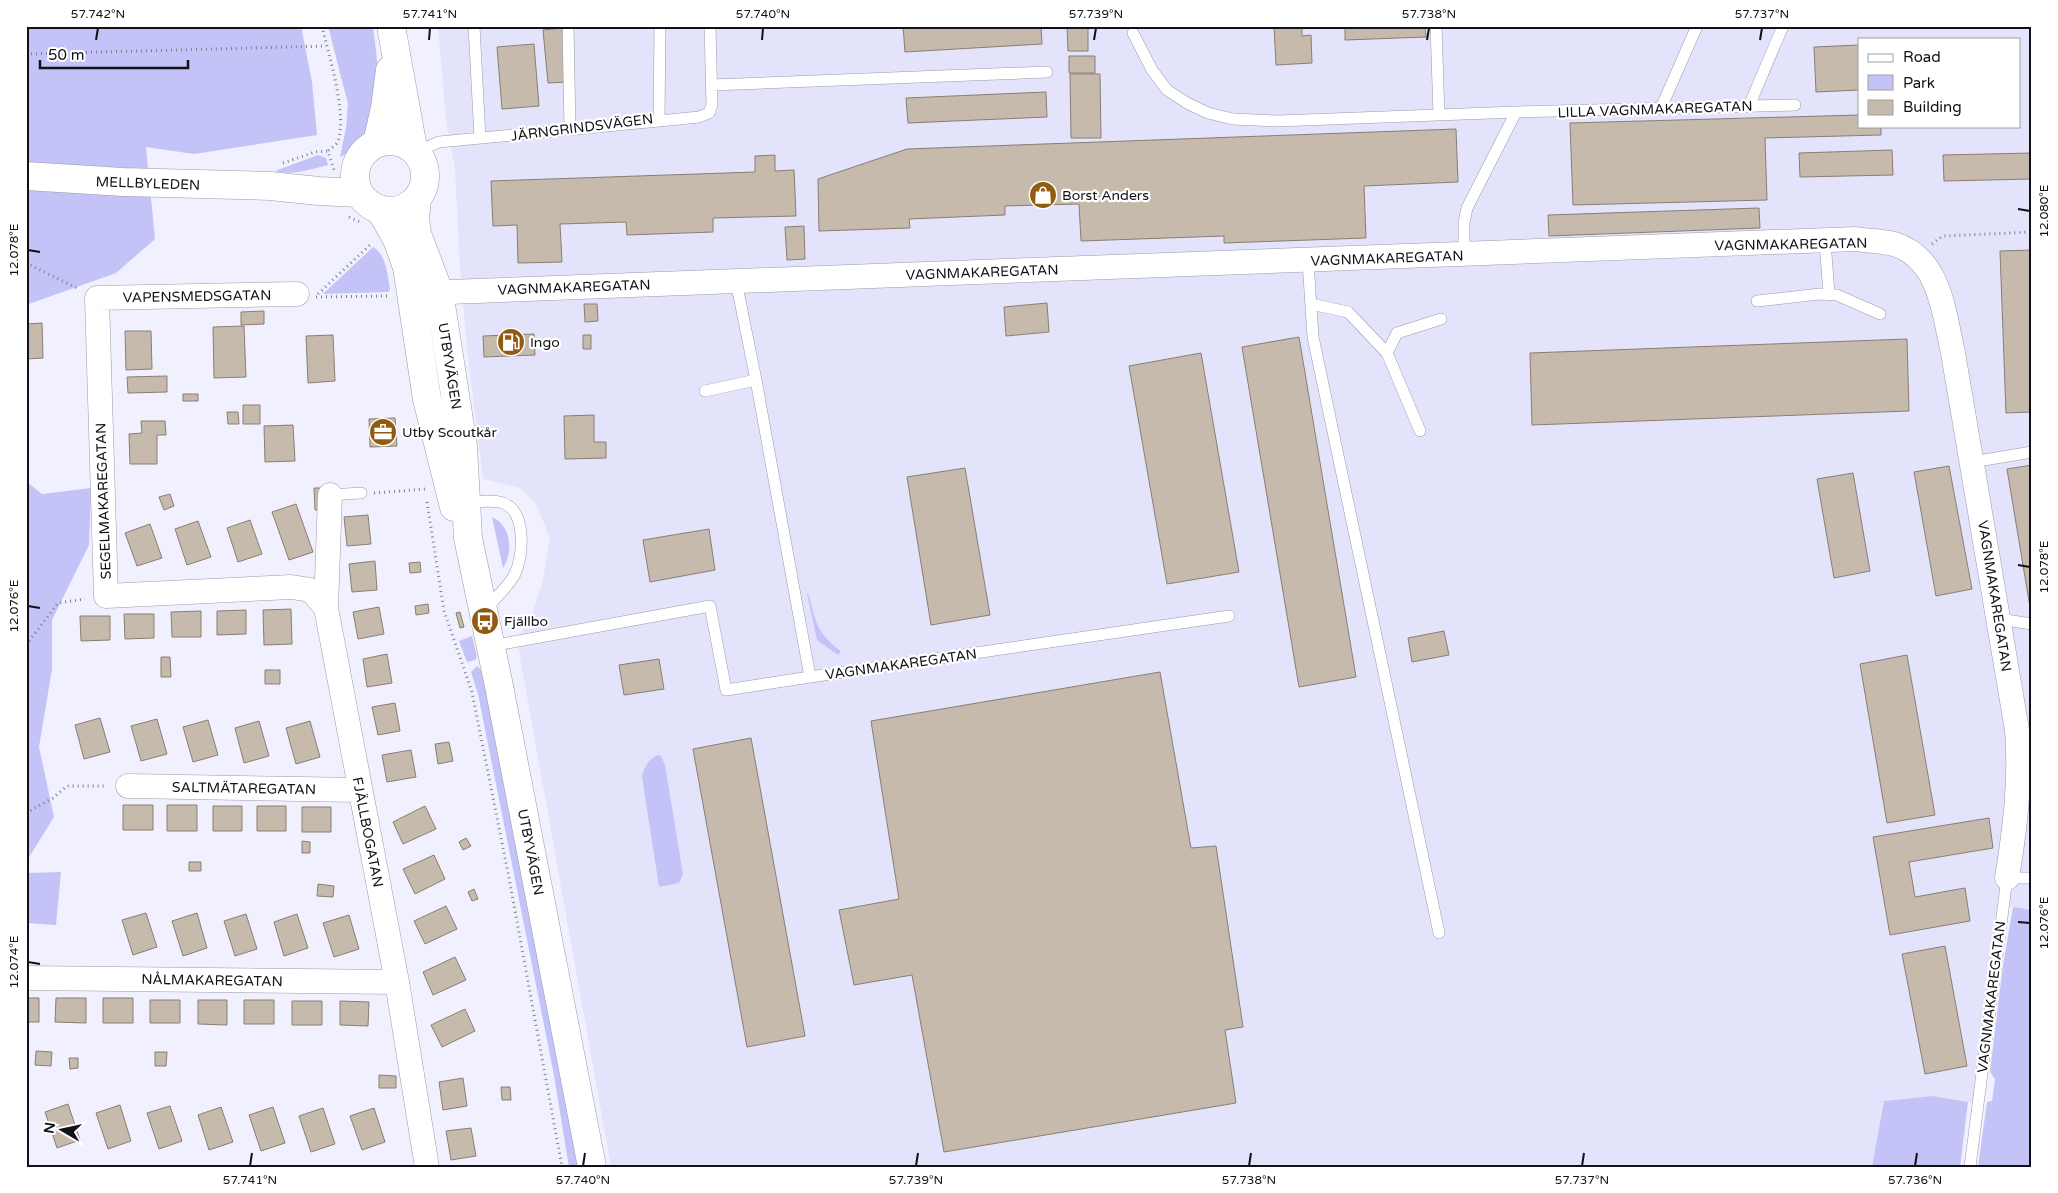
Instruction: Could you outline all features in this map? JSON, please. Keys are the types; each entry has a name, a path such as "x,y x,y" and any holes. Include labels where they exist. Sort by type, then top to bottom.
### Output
{"street":[{"name":"UTBYVÄGEN","path":"376,143 385,108 391,32"},
{"name":"UTBYVÄGEN","path":"391,32 414,150 424,164 425,178 417,198 415,218 417,234 438,292 463,446 460,504"},
{"path":"414,150 403,143 393,140 376,143 361,155 355,194 400,209 417,198"},
{"name":"MELLBYLEDEN","path":"26,176 142,183 270,186 355,194"},
{"name":"UTBYVÄGEN","path":"355,194 397,239 407,267 404,295 427,399 460,504 484,611 592,1167"},
{"name":"VAGNMAKAREGATAN","path":"404,295 438,292 1308,261 1856,239 1894,244 1915,256 1928,269 1939,291 1972,462 2017,730 2026,765 2007,878"},
{"name":"VAPENSMEDSGATAN","path":"97,298 297,294"},
{"name":"SEGELMAKAREGATAN","path":"97,298 106,596 291,587 311,590 326,608"},
{"name":"FJÄLLBOGATAN","path":"330,495 326,608 397,982 427,1167"},
{"name":"SALTMÄTAREGATAN","path":"128,786 360,790"},
{"name":"NÅLMAKAREGATAN","path":"26,978 397,982"}],"lane":[{"path":"474,26 480,138"},
{"path":"568,26 570,129"},
{"name":"JÄRNGRINDSVÄGEN","path":"414,150 439,142 659,121 660,26"},
{"path":"659,121 699,117 708,114 712,105 710,26"},
{"path":"1436,26 1438,115"},
{"path":"1661,108 1697,26"},
{"path":"1749,106 1783,26"},
{"name":"LILLA VAGNMAKAREGATAN","path":"1133,33 1152,70 1168,90 1187,103 1208,113 1233,119 1278,121 1516,112 1795,105"},
{"path":"712,86 1047,72"},
{"path":"1464,255 1464,223 1467,208 1516,112"},
{"path":"1825,241 1829,294"},
{"path":"1308,261 1314,337 1439,933"},
{"name":"VAGNMAKAREGATAN","path":"736,281 756,380 810,678"},
{"path":"1757,301 1829,294 1837,295 1880,314"},
{"path":"1311,304 1348,312 1387,354 1420,431"},
{"path":"1387,354 1397,333 1442,319"},
{"path":"704,391 756,380"},
{"path":"1972,462 2032,452"},
{"path":"330,495 361,493"},
{"path":"460,504 492,501 505,504 515,516 522,535 514,575 484,611"},
{"name":"VAGNMAKAREGATAN","path":"491,646 710,606 726,690 1229,616"},
{"path":"1999,619 2032,624"},
{"path":"2007,878 2032,878"},
{"name":"VAGNMAKAREGATAN","path":"1970,1167 2007,878"}],"path":[{"path":"322,26 341,112 339,135 336,144 328,151 355,194"},
{"path":"26,54 326,46"},
{"path":"355,194 338,210 355,194"},
{"path":"1958,236 2032,232"},
{"path":"377,239 315,297 404,295"},
{"path":"26,263 97,298"},
{"path":"424,480 433,551 444,611 472,692 509,878 562,1167"},
{"path":"26,645 58,603 106,596"},
{"path":"26,813 53,798 67,786 128,786"}],"shaded area":[{"path":"438,26 2032,26 2032,910 1999,905 1973,1103 1933,1096 1884,1101 1872,1167 611,1167 517,640 532,615 543,580 550,538 536,504 520,488 483,479 467,349 460,267 455,169 446,119"}],"green space":[{"path":"26,26 301,26 312,82 317,135 194,154 146,147 155,239 116,273 26,305"},
{"path":"328,26 373,26 379,85 378,101 370,126 355,148 340,157 346,128 348,104"},
{"path":"318,155 326,158 328,165 288,173 275,171"},
{"path":"373,247 381,254 386,266 390,290 388,292 323,294"},
{"path":"26,481 42,494 91,488 89,545 52,620 52,669 39,747 54,817 26,862"},
{"path":"492,517 504,527 509,540 508,555 503,568"},
{"path":"807,593 818,626 826,638 841,651 838,655 817,640"},
{"path":"472,636 477,657 475,660 467,662 459,641"},
{"path":"477,666 481,670 489,701 580,1167 569,1167 553,1070 478,694 471,672"},
{"path":"657,755 661,756 665,765 683,874 679,883 659,887 642,777 647,764"},
{"path":"61,872 56,925 26,923 26,873"},
{"path":"2013,907 2032,910 2032,1167 1978,1167 1987,1102 1992,1101 1995,1079 1990,1072 2003,965"},
{"path":"1933,1096 1968,1102 1960,1167 1872,1167 1884,1101"}],"building":[{"path":"903,26 1041,26 1042,44 905,52"},
{"path":"1067,26 1088,26 1088,51 1068,51"},
{"path":"1274,26 1302,26 1302,36 1311,35 1312,63 1276,65"},
{"path":"1345,26 1425,26 1426,37 1345,40"},
{"path":"562,28 567,82 548,83 543,30"},
{"path":"534,44 539,106 502,109 497,47"},
{"path":"1858,45 1858,90 1816,92 1814,47"},
{"path":"1069,56 1095,56 1095,73 1069,73"},
{"path":"1070,74 1100,74 1101,138 1071,138"},
{"path":"1046,92 1047,117 908,123 906,98"},
{"path":"1858,115 1858,128 1881,128 1881,135 1765,138 1767,200 1573,205 1570,123"},
{"path":"1456,129 1458,182 1364,186 1366,238 1224,243 1224,236 1081,241 1079,204 1005,206 1005,215 909,219 910,228 819,231 818,179 907,149"},
{"path":"1892,150 1893,175 1800,177 1799,153"},
{"path":"2032,153 2032,179 1944,181 1943,155"},
{"path":"775,155 775,171 794,170 796,216 713,218 713,232 627,235 626,222 560,224 562,262 518,263 517,225 493,226 491,181 755,172 755,156"},
{"path":"1759,208 1760,228 1549,236 1548,215"},
{"path":"804,226 805,259 787,260 785,227"},
{"path":"2032,250 2032,412 2006,413 2000,251"},
{"path":"1047,303 1049,332 1006,336 1004,307"},
{"path":"584,304 597,304 598,321 585,322"},
{"path":"264,311 264,324 241,325 241,312"},
{"path":"42,323 43,358 26,359 26,324"},
{"path":"244,326 246,377 214,378 213,327"},
{"path":"125,331 151,331 152,369 126,370"},
{"path":"534,334 535,355 484,357 483,336"},
{"path":"333,335 335,381 308,383 306,336"},
{"path":"583,335 591,335 591,349 583,349"},
{"path":"1299,337 1356,677 1299,687 1242,347"},
{"path":"1907,339 1909,411 1532,425 1530,353"},
{"path":"1201,353 1239,572 1167,584 1129,366"},
{"path":"167,376 167,392 128,393 127,377"},
{"path":"183,394 198,394 198,401 183,401"},
{"path":"243,405 260,405 260,424 243,424"},
{"path":"227,412 238,412 239,424 228,424"},
{"path":"594,415 594,442 606,442 606,458 565,459 564,416"},
{"name":"Utby Scoutkår","path":"395,418 397,446 370,447 369,419"},
{"path":"141,421 165,421 166,435 157,435 157,464 130,464 129,434 142,433"},
{"path":"293,425 295,461 265,462 264,426"},
{"path":"2032,465 2032,613 2031,613 2007,469"},
{"path":"1949,466 1972,589 1936,596 1914,472"},
{"path":"965,468 990,615 931,625 907,477"},
{"path":"1853,473 1870,571 1834,578 1817,479"},
{"path":"314,488 325,488 326,510 315,510"},
{"path":"170,494 174,506 164,510 159,497"},
{"path":"296,504 313,552 289,560 272,512"},
{"path":"368,515 371,544 347,546 344,517"},
{"path":"250,520 262,554 238,562 227,528"},
{"path":"198,521 211,557 187,565 175,529"},
{"path":"150,524 162,558 137,566 125,533"},
{"path":"709,529 715,570 650,582 643,540"},
{"path":"375,561 377,590 352,592 349,564"},
{"path":"420,562 421,572 410,573 409,563"},
{"path":"428,604 429,613 416,615 415,606"},
{"path":"379,607 384,634 358,639 353,612"},
{"path":"291,609 292,644 264,645 263,610"},
{"path":"246,610 246,634 217,635 217,611"},
{"path":"201,611 201,637 172,637 171,612"},
{"path":"460,612 464,627 460,628 456,613"},
{"path":"124,614 154,614 154,638 125,639"},
{"path":"80,616 110,616 110,640 81,641"},
{"path":"1444,631 1449,655 1412,662 1408,638"},
{"path":"387,654 392,683 367,687 363,659"},
{"path":"1907,655 1935,815 1887,823 1860,664"},
{"path":"161,657 170,657 171,677 161,677"},
{"path":"659,659 664,689 624,695 619,665"},
{"path":"265,670 280,670 280,684 265,684"},
{"path":"1160,672 1191,848 1216,846 1243,1027 1225,1030 1236,1103 944,1152 912,975 854,985 839,910 899,899 871,721"},
{"path":"395,703 400,731 378,735 372,707"},
{"path":"100,718 110,752 84,759 75,725"},
{"path":"157,719 167,754 141,761 131,726"},
{"path":"208,720 218,755 193,762 183,727"},
{"path":"259,721 269,756 244,763 235,728"},
{"path":"310,721 320,757 296,764 286,728"},
{"path":"751,738 805,1036 747,1047 693,749"},
{"path":"449,742 453,761 438,764 435,744"},
{"path":"411,750 416,777 387,782 382,755"},
{"path":"123,805 153,805 153,830 123,830"},
{"path":"167,805 197,805 197,831 167,831"},
{"path":"213,806 242,806 242,831 213,831"},
{"path":"257,806 286,806 286,831 257,831"},
{"path":"425,806 436,829 403,844 393,822"},
{"path":"302,807 331,807 331,832 302,832"},
{"path":"1989,818 1993,848 1909,862 1915,897 1965,888 1970,921 1890,935 1873,837"},
{"path":"466,838 471,846 463,850 459,842"},
{"path":"302,841 310,842 310,853 302,853"},
{"path":"434,855 445,879 415,894 403,869"},
{"path":"189,862 201,862 201,871 189,871"},
{"path":"318,884 334,886 333,897 317,896"},
{"path":"474,889 478,899 472,901 468,892"},
{"path":"446,906 457,929 425,944 414,921"},
{"path":"146,913 157,947 133,955 122,920"},
{"path":"197,913 207,948 183,956 172,921"},
{"path":"246,914 257,949 235,956 224,921"},
{"path":"297,914 308,948 284,956 274,922"},
{"path":"349,915 359,949 334,957 323,923"},
{"path":"1945,946 1967,1066 1925,1074 1902,954"},
{"path":"455,957 466,980 433,995 423,972"},
{"path":"26,998 39,998 39,1022 26,1022"},
{"path":"56,998 86,998 86,1023 55,1022"},
{"path":"103,998 133,998 133,1023 103,1023"},
{"path":"150,1000 180,1000 180,1023 150,1023"},
{"path":"198,1000 227,1000 227,1025 198,1024"},
{"path":"244,1000 274,1000 274,1024 244,1024"},
{"path":"292,1001 322,1001 322,1025 292,1025"},
{"path":"340,1001 369,1002 368,1026 340,1025"},
{"path":"465,1009 475,1031 442,1047 431,1025"},
{"path":"36,1051 52,1052 51,1066 35,1065"},
{"path":"155,1052 167,1052 166,1066 155,1066"},
{"path":"69,1058 78,1058 78,1068 70,1069"},
{"path":"379,1075 396,1076 396,1088 379,1088"},
{"path":"463,1078 467,1106 443,1110 439,1082"},
{"path":"501,1087 510,1087 511,1100 502,1100"},
{"path":"68,1104 80,1140 57,1148 45,1112"},
{"path":"120,1105 131,1141 108,1149 96,1113"},
{"path":"170,1106 182,1141 159,1149 147,1113"},
{"path":"221,1107 233,1142 209,1150 198,1115"},
{"path":"273,1107 285,1143 261,1151 249,1115"},
{"path":"323,1108 335,1144 311,1152 299,1116"},
{"path":"374,1108 385,1142 362,1150 350,1116"},
{"path":"471,1128 476,1156 451,1160 446,1131"}],"place":[{"name":"Borst Anders","path":"1043,195"},
{"name":"Ingo","path":"511,342"},
{"name":"Utby Scoutkår","path":"383,432"},
{"name":"Fjällbo","path":"485,621"}]}
